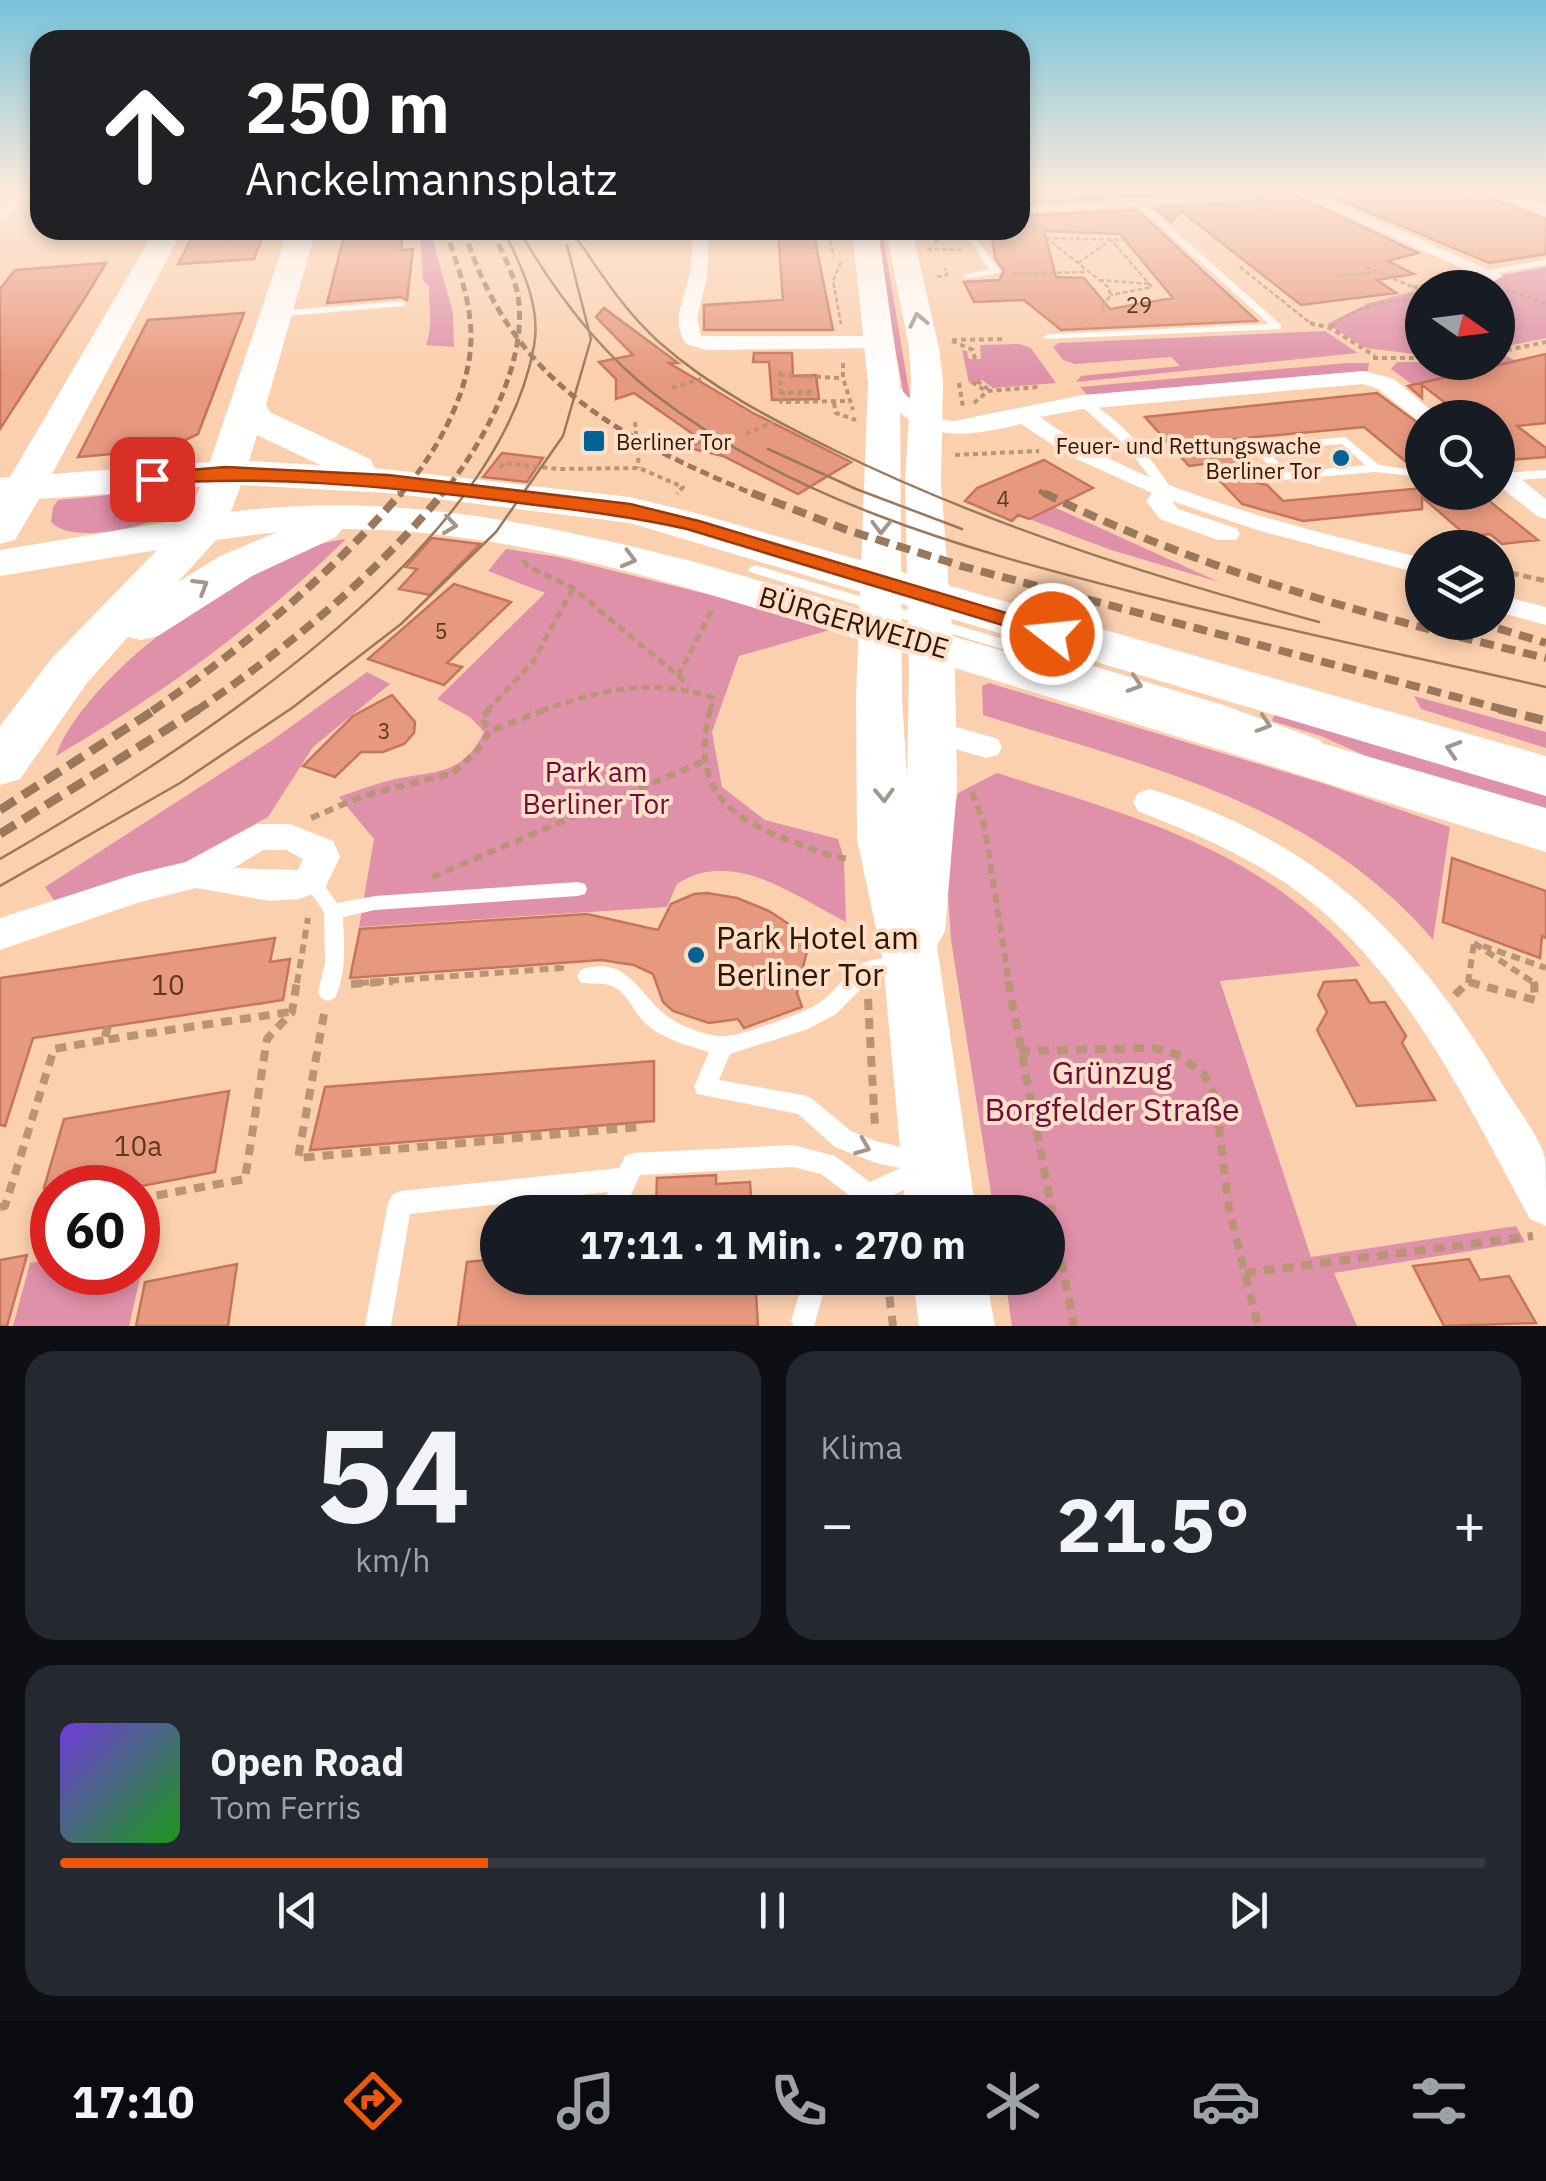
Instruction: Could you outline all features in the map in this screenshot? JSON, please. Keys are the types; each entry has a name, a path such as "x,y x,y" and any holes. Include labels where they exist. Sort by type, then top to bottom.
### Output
{"main road":[{"path":"0,530 13,489 156,252"},
{"path":"0,765 53,690 204,527 226,473 295,252"},
{"path":"846,252 881,342 884,383 874,442 884,839 912,962 937,1188"},
{"path":"912,252 924,348 921,417 935,469 932,788 912,962"},
{"path":"247,404 251,416 376,498"},
{"name":"BÜRGERWEIDE","path":"13,489 226,473 376,498 742,589 1546,830"},
{"path":"13,489 36,509 34,538 59,547 110,545"},
{"path":"87,652 142,625 190,592 261,553 376,498"},
{"name":"BÜRGERWEIDE","path":"110,545 204,527 302,516 376,498 563,500 673,520 1546,776"},
{"path":"0,563 110,545"},
{"path":"952,1295 956,1326"}],"street":[{"path":"699,252 697,284 688,304 688,331 693,340 707,344 881,342"},
{"path":"1433,252 1473,270"},
{"path":"874,442 899,422 921,417 963,427 1013,420 1023,414 1083,402 1364,377 1379,369 1411,400"},
{"path":"884,383 921,417"},
{"path":"1023,414 1064,443 1167,491 1285,531 1405,562"},
{"path":"1515,487 1546,511"},
{"path":"1167,491 1159,504 1174,516 1308,558 1405,582"},
{"path":"1515,588 1546,596"},
{"path":"1515,608 1546,616"},
{"path":"932,730 986,747"},
{"path":"1150,802 1201,820 1281,861 1370,930 1408,975 1451,1037 1546,1203"},
{"path":"0,934 196,874 257,837 290,838 320,851 322,864 311,880 296,886 243,884 196,874"}],"lane":[{"path":"967,277 995,272 981,252"},
{"path":"1048,337 1278,327 1194,252"},
{"path":"1515,272 1546,262"},
{"path":"276,314 401,304"},
{"path":"1083,402 1114,424 1167,491"},
{"path":"1285,476 1258,447 1345,440 1375,468"},
{"path":"1257,478 1375,468 1405,472"},
{"path":"1515,475 1546,474"},
{"path":"756,569 1288,732 1320,746 1345,767"},
{"path":"311,880 333,911 334,989"},
{"path":"333,911 375,903 578,889"},
{"path":"587,976 623,980 662,1025 722,1046 802,1023 829,1008 866,971 912,962"},
{"path":"722,1046 704,1087 803,1105 843,1139 876,1152 937,1188"},
{"path":"618,1195 633,1164 793,1156 827,1164 867,1195"},
{"path":"378,1326 400,1202 625,1179"},
{"path":"877,1195 937,1188"},
{"path":"804,1321 811,1295"}],"path":[{"path":"831,252 834,261 841,260 833,282 842,325 848,328"},
{"path":"1063,252 1112,294"},
{"path":"1078,264 1095,252"},
{"path":"1122,252 1151,284"},
{"path":"1366,267 1405,284"},
{"path":"944,268 946,274"},
{"path":"995,272 1088,272"},
{"path":"1336,276 1379,272"},
{"path":"1099,280 1151,284"},
{"path":"1104,312 1102,306 1112,294 1147,290 1151,284"},
{"path":"1515,289 1546,302"},
{"path":"1330,328 1350,313 1374,304 1405,301"},
{"path":"1314,326 1330,328 1379,369 1405,362"},
{"path":"975,359 973,350 949,340 1004,339"},
{"path":"1515,348 1546,342"},
{"path":"842,378 780,373 781,402 849,401"},
{"path":"672,388 700,379"},
{"path":"974,381 985,391 1043,387"},
{"path":"783,392 812,393"},
{"path":"834,403 836,413 874,442"},
{"path":"635,422 639,468"},
{"path":"746,434 773,422"},
{"path":"699,442 713,438"},
{"path":"935,469 1035,453 1064,443"},
{"path":"1004,446 1012,455"},
{"path":"496,473 504,463 558,470 639,468 683,486 675,496"},
{"path":"523,557 527,566 573,588 691,688 713,698 703,732 702,762 726,811 767,834 844,859 860,858"},
{"path":"1515,574 1546,581"},
{"path":"490,732 481,718 532,662 573,588"},
{"path":"678,676 715,604"},
{"path":"257,837 296,826 362,796 437,783 477,755 490,732 623,686 691,688"},
{"path":"375,903 490,849 702,762"},
{"path":"975,800 984,824 1019,1050 1074,1326"},
{"path":"160,1195 245,1179 266,1039 292,1012 310,905 333,911"},
{"path":"1474,943 1534,980 1535,1000 1470,982 1474,943"},
{"path":"1474,943 1546,968"},
{"path":"561,962 562,968 402,978 334,989 298,1158 624,1132 638,1127"},
{"path":"0,1208 5,1206 54,1049 292,1012"},
{"path":"104,1040 108,1026"},
{"path":"1019,1050 1154,1048 1176,1054 1202,1073 1215,1096 1229,1208 1258,1326"},
{"path":"1245,1273 1546,1235"},
{"path":"890,1295 893,1326"}],"green space":[{"path":"421,252 436,252 453,313 454,347 426,345 429,286 423,280"},
{"path":"877,252 886,252 910,397 904,396"},
{"path":"1546,267 1546,338 1515,344 1515,273"},
{"path":"1405,293 1405,353 1365,348 1327,324 1369,303"},
{"path":"1325,331 1358,353 1076,382 1081,376 1180,366 1171,357 1075,364 1063,360 1053,347 1059,343"},
{"path":"1019,344 1031,348 1056,383 993,388 982,380 969,383 962,350 967,351 969,359 981,359 980,345"},
{"path":"1397,362 1405,362 1405,379 1391,369"},
{"path":"1369,363 1368,371 1087,395 1080,387"},
{"path":"1406,380 1434,380 1413,385"},
{"path":"170,492 177,500 172,513 145,524 92,533 61,529 51,522 58,500"},
{"path":"1054,507 1219,582 1111,550 1029,519"},
{"path":"346,539 208,656 56,756 73,723 101,688 179,619 268,565 310,547"},
{"name":"Park am Berliner Tor","path":"506,549 558,557 840,627 739,656 712,732 722,787 765,820 838,839 844,859 846,922 763,879 720,871 698,874 677,884 667,907 359,927 374,839 339,797 449,768 468,756 476,745 484,732 471,718 437,699 545,593 488,571"},
{"path":"367,672 390,684 313,747 268,817 167,872 56,903 45,887 268,743"},
{"path":"989,683 1325,784 1450,827 1433,940 1387,893 1337,855 1283,822 1167,773 983,715 982,686"},
{"path":"1414,696 1546,732 1546,748 1421,709"},
{"path":"1275,713 1546,792 1546,812 1395,769 1321,736 1272,721"},
{"name":"Grünzug Borgfelder Straße","path":"997,773 1099,805 1195,842 1283,893 1323,926 1361,966 1220,981 1311,1257 1516,1226 1525,1242 1334,1273 1357,1326 1012,1326 1007,1295 1065,1295 1065,1195 991,1195 951,940 945,849 958,793"},
{"path":"30,1263 30,1295 136,1295 129,1326 13,1326"}],"building":[{"path":"184,252 257,252 254,259 178,264"},
{"path":"340,252 413,252 407,300 401,297 327,303"},
{"path":"780,252 817,252 833,330 704,330 704,305 783,300"},
{"path":"994,252 1049,252 1056,277 1084,278 1110,309 1173,298 1135,252 1182,252 1257,321 1061,330 1024,300 974,302 964,282 999,280 1004,271"},
{"path":"1233,252 1418,253 1388,261 1406,270 1405,275 1377,280 1396,293 1301,305"},
{"path":"1463,252 1546,252 1546,254 1489,263"},
{"path":"106,263 0,429 0,289 15,270"},
{"path":"604,308 678,363 669,363 753,413 851,462 798,494 723,456 685,447 703,441 634,393 616,399 616,379 599,362 633,355 596,317"},
{"path":"244,313 198,434 167,449 78,457 148,320"},
{"path":"754,353 792,353 793,376 816,375 819,399 772,400 769,362 753,362"},
{"path":"1546,354 1546,423 1517,426 1546,448 1546,457 1515,460 1515,400 1442,400 1422,385 1422,398 1408,386 1434,380 1515,380 1515,361"},
{"path":"1377,393 1405,414 1405,461 1364,427 1223,440 1254,471 1247,477 1249,481 1267,485 1283,501 1405,490 1405,510 1412,510 1303,521 1242,504 1204,464 1189,466 1145,417"},
{"path":"502,453 543,458 527,482 483,477"},
{"path":"1044,460 1093,488 1029,519 1018,515 1012,521 965,501 977,488"},
{"path":"1437,510 1500,510 1538,540 1515,543 1515,530 1460,530"},
{"path":"432,538 480,544 430,595 399,589 417,569 406,567"},
{"path":"454,584 511,602 447,663 462,667 444,685 368,659"},
{"path":"392,695 415,722 414,733 404,744 383,752 361,752 335,777 303,766 353,716"},
{"path":"1452,858 1546,891 1546,938 1542,936 1540,958 1443,922"},
{"name":"Park Hotel am Berliner Tor","path":"707,893 737,898 769,911 795,928 807,951 797,993 802,1007 744,1028 738,1019 709,1023 673,1011 663,1002 653,974 634,965 601,960 350,978 360,929 587,914 658,930 671,904"},
{"path":"275,938 270,962 290,959 283,1000 33,1038 5,1126 0,1125 0,978"},
{"path":"1356,980 1370,1003 1385,1002 1406,1036 1402,1043 1435,1100 1357,1106 1317,1030 1327,1012 1318,995 1324,982"},
{"path":"654,1061 654,1121 310,1150 325,1087"},
{"path":"229,1091 215,1172 160,1182 160,1165 51,1165 64,1119"},
{"path":"716,1175 716,1184 750,1182 751,1195 656,1195 657,1178"},
{"path":"27,1255 7,1326 0,1326 0,1260"},
{"path":"1469,1259 1480,1280 1509,1276 1536,1323 1444,1326 1413,1266"},
{"path":"480,1261 480,1295 756,1295 758,1326 458,1326 467,1262"},
{"path":"237,1264 228,1326 136,1326 142,1295 160,1295 160,1279"}],"tram line":[{"path":"0,859 152,766 236,708 318,644 394,575 459,502 507,425 534,346 533,304 513,252"},
{"path":"533,252 589,330"},
{"path":"569,252 589,330"},
{"path":"586,252 623,303 660,343 721,389 788,427 893,477 1012,526 1133,568 1319,622"},
{"path":"0,886 180,783 292,708 401,624 496,532 563,436 591,339 589,330"},
{"path":"589,330 633,376 706,430 761,463 878,516 1063,574 1546,687"},
{"path":"768,449 856,489 962,529"}],"railway":[{"path":"399,496 441,437 468,367 468,308 453,252"},
{"path":"472,252 484,283 518,337"},
{"path":"502,252 518,294 518,337"},
{"path":"441,496 485,431 508,380 518,337"},
{"path":"518,337 576,399 616,427 758,496"},
{"path":"1039,491 1049,496"},
{"path":"152,711 283,610 344,554 401,493"},
{"path":"197,710 327,611 443,493"},
{"path":"752,493 847,530 965,567 1509,711"},
{"path":"1044,493 1166,546 1290,590 1546,658"},
{"path":"1515,634 1546,643"},
{"path":"0,810 156,709"},
{"path":"1499,709 1546,721"},
{"path":"0,834 197,710"}],"place":[{"name":"Berliner Tor","path":"594,441"},
{"name":"Feuer- und Rettungswache Berliner Tor","path":"1341,458"},
{"name":"Park Hotel am Berliner Tor","path":"696,955"}],"route":[{"path":"152,479 226,473 388,481 630,510 692,525 1052,634"}]}
